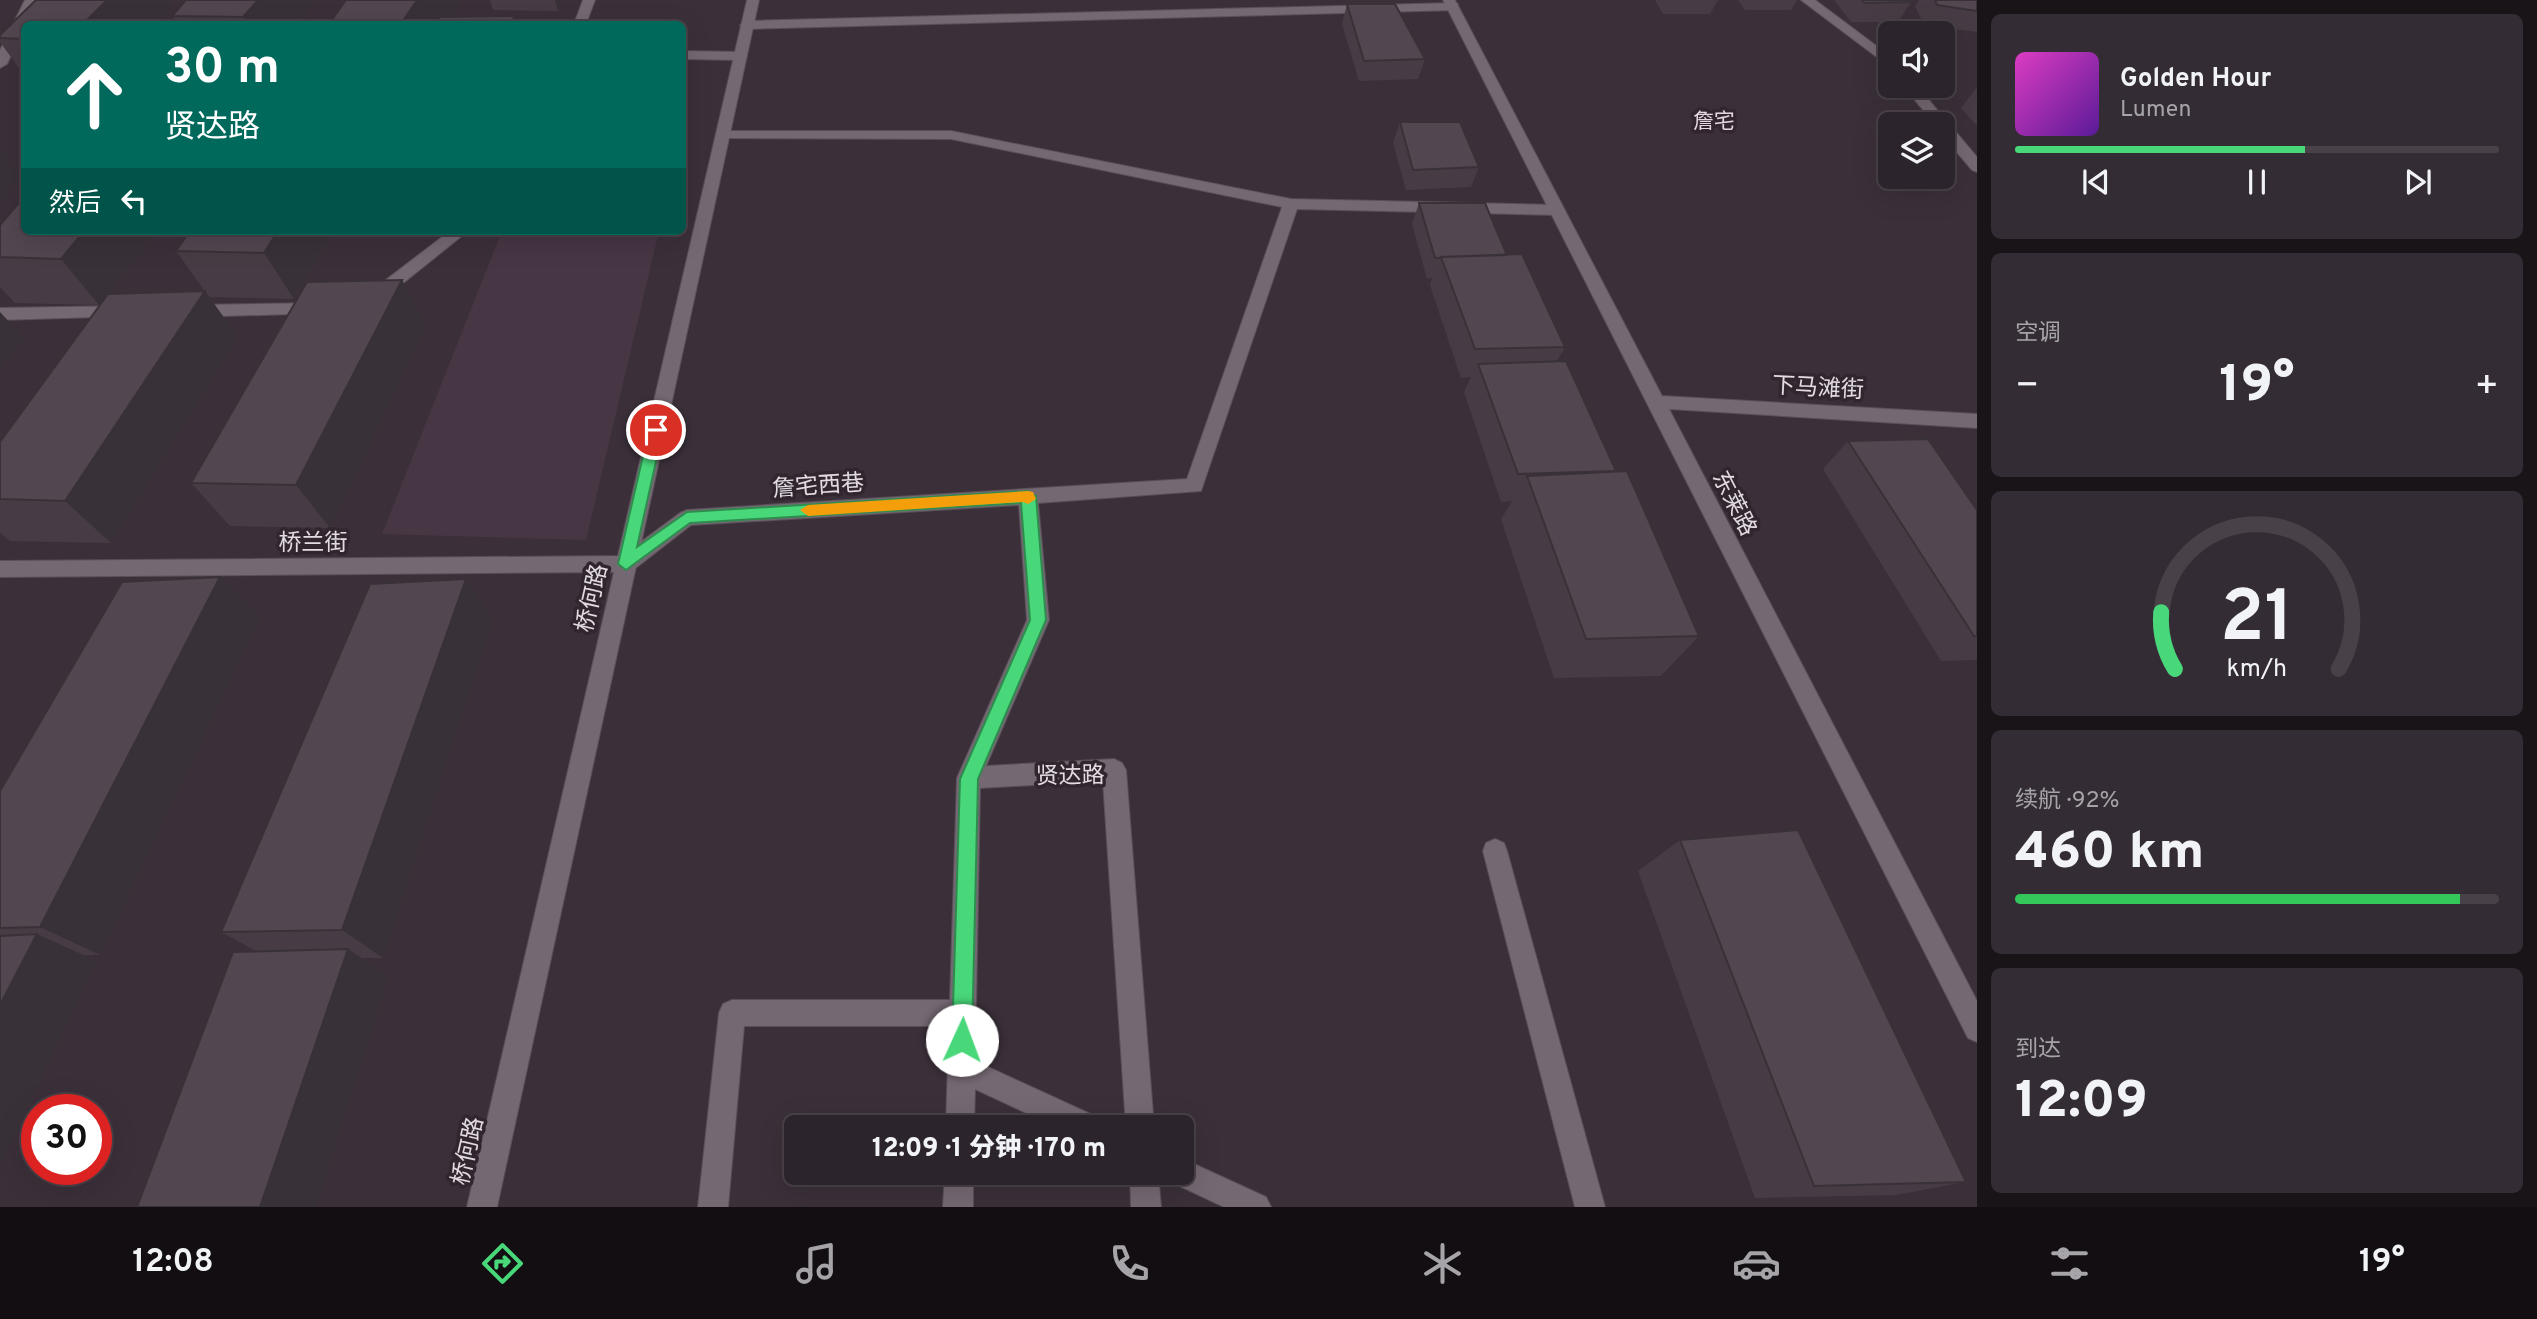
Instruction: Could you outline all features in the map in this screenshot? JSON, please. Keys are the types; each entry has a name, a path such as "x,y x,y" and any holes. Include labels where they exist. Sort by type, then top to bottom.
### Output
{"street":[{"path":"0,64 31,0"},
{"path":"581,21 589,0"},
{"name":"桥何路","path":"482,1207 752,0"},
{"path":"1199,0 1210,13"},
{"path":"1807,0 1878,54"},
{"path":"747,24 1210,13 1451,4"},
{"name":"东莱路","path":"1451,4 1977,1029"},
{"path":"686,55 740,56"},
{"path":"1920,98 1931,112"},
{"path":"723,135 951,135 1291,204 1557,210"},
{"path":"1955,141 1977,167"},
{"name":"詹宅西巷","path":"626,564 687,518 1194,486 1291,204"},
{"path":"359,308 455,235"},
{"path":"180,311 332,309"},
{"path":"0,314 138,312"},
{"name":"下马滩街","path":"1656,402 1977,421"},
{"path":"960,1115 969,779 1038,620 1028,496"},
{"name":"桥兰街","path":"0,569 626,564"},
{"name":"贤达路","path":"969,779 1114,770 1139,1115"},
{"path":"1495,851 1590,1207"},
{"path":"713,1207 732,1013 963,1013"},
{"path":"961,1068 1061,1115"},
{"path":"1194,1178 1256,1207"},
{"path":"958,1185 958,1207"},
{"path":"1145,1185 1146,1207"}],"shaded area":[{"path":"500,235 658,235 586,540 382,534"}],"building":[{"path":"36,0 107,0 86,21 21,21 21,39 0,38"},
{"path":"186,0 258,0 243,17 172,16"},
{"path":"346,0 417,0 403,21 331,21"},
{"path":"1862,0 1909,0 1911,2 1864,3"},
{"path":"1935,0 1977,0 1977,11 1937,5"},
{"path":"1347,4 1395,4 1425,59 1364,61"},
{"path":"515,16 512,21 438,21 440,17"},
{"path":"1400,122 1460,122 1479,167 1413,170"},
{"path":"21,200 21,235 81,235 61,259 0,257 0,225"},
{"path":"1419,203 1485,203 1507,255 1435,258"},
{"path":"187,235 275,235 264,253 176,251"},
{"path":"1522,254 1565,347 1475,349 1441,257"},
{"path":"402,280 296,485 191,483 307,282"},
{"path":"205,291 65,501 0,499 0,442 108,294"},
{"path":"1566,361 1616,471 1518,474 1478,364"},
{"path":"1928,439 1977,510 1977,636 1974,636 1848,441"},
{"path":"1627,471 1699,636 1586,639 1527,476"},
{"path":"220,577 40,927 0,928 0,791 122,582"},
{"path":"466,579 342,930 221,932 370,584"},
{"path":"1798,830 1966,1182 1814,1186 1680,840"},
{"path":"37,934 0,1005 0,936"},
{"path":"348,949 260,1207 137,1207 233,952"}],"slow traffic":[{"path":"808,510 1028,496 1028,499"}],"district":[{"name":"詹宅","path":"1714,121"}],"route":[{"path":"656,430 626,564 687,518 1028,496 1038,620 969,779 962,1040"}]}
